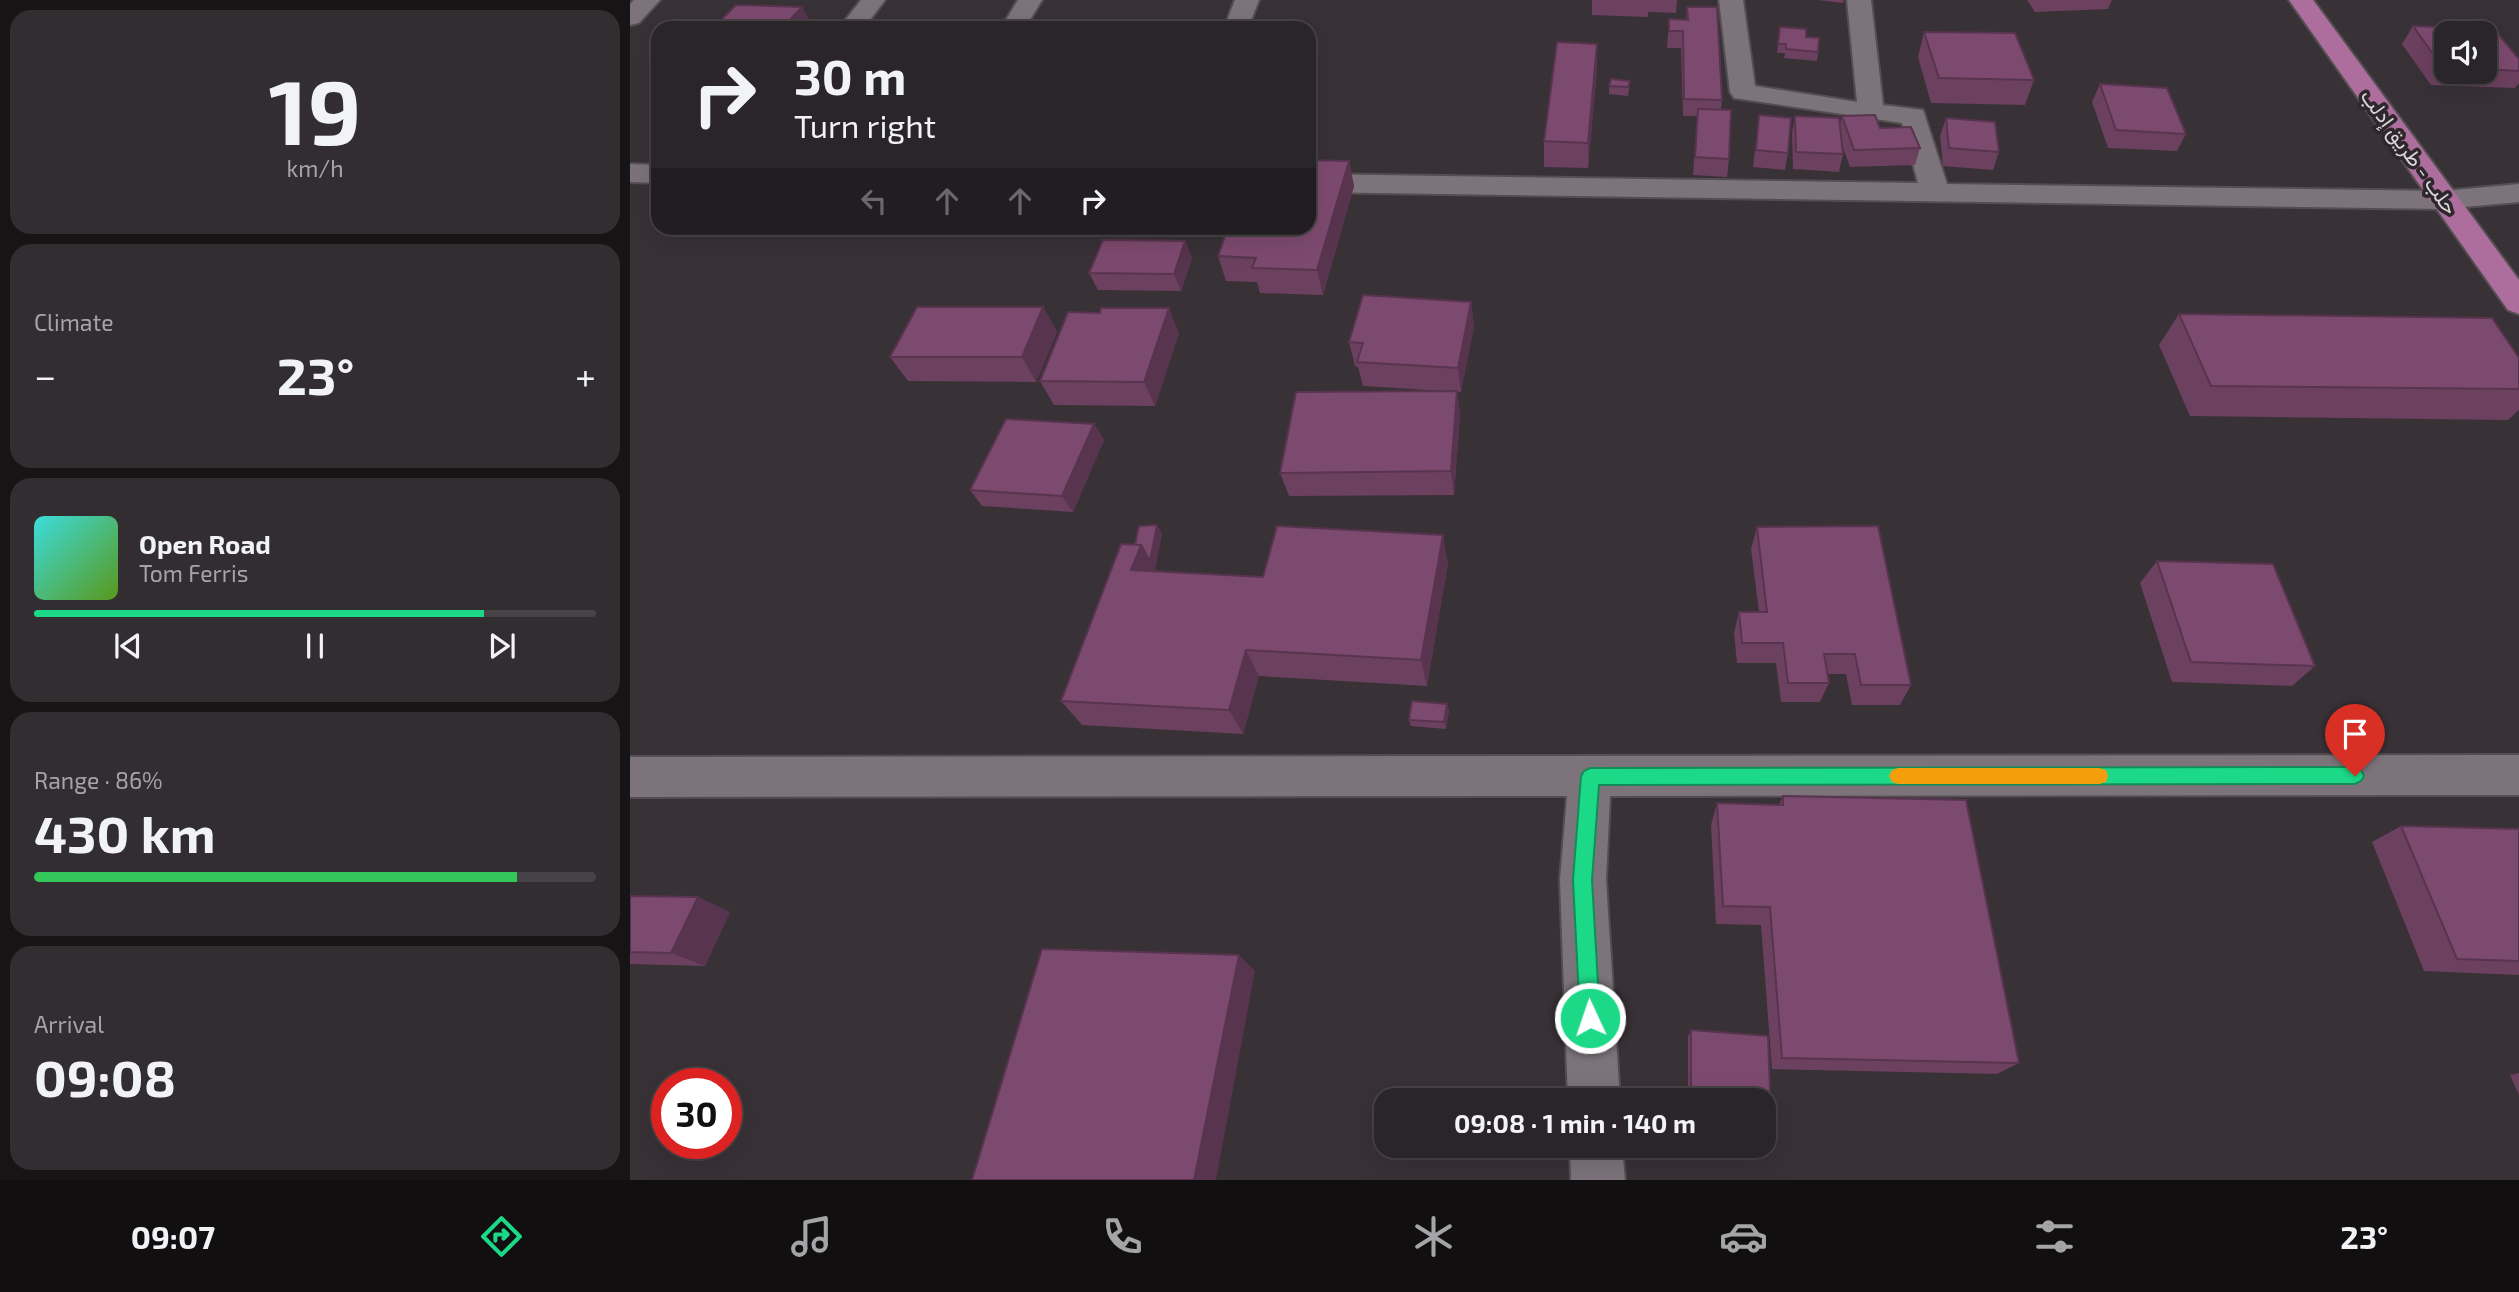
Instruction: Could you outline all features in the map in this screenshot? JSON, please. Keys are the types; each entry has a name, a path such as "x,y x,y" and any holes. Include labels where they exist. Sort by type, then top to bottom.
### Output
{"highway":[{"name":"حلب - طريق إدلب","path":"2301,0 2442,200 2519,303"}],"street":[{"path":"630,18 648,0"},
{"path":"856,21 873,0"},
{"path":"1017,21 1030,0"},
{"path":"1239,21 1247,0"},
{"path":"1731,0 1743,92 1914,116 1936,192"},
{"path":"1859,0 1871,112"},
{"path":"630,173 651,174"},
{"path":"1316,183 2442,200 2519,193"},
{"path":"630,778 2519,775"},
{"path":"1590,776 1583,880 1593,1088"},
{"path":"1597,1158 1598,1180"}],"building":[{"path":"736,5 802,7 789,21 720,21"},
{"path":"1687,7 1717,7 1722,100 1684,99 1683,31 1669,31 1669,19 1688,20"},
{"path":"2413,26 2434,27 2434,55"},
{"path":"1780,27 1806,29 1806,37 1819,38 1818,52 1786,49 1786,44 1778,44"},
{"path":"1924,32 2015,33 2034,80 1939,78"},
{"path":"2497,33 2519,59 2519,71 2497,70"},
{"path":"1557,42 1597,44 1588,143 1544,141"},
{"path":"1611,79 1630,81 1628,87 1609,86"},
{"path":"2100,84 2167,88 2186,134 2116,130"},
{"path":"1698,109 1731,110 1729,159 1695,157"},
{"path":"1759,115 1791,118 1788,153 1756,150"},
{"path":"1875,115 1880,128 1911,127 1920,148 1854,150 1842,116"},
{"path":"1795,116 1839,118 1843,154 1796,152"},
{"path":"1946,118 1995,122 1999,152 1949,148"},
{"path":"1316,160 1349,161 1317,270 1252,268 1256,258 1218,256 1226,235 1316,235"},
{"path":"1103,240 1185,241 1174,274 1089,273"},
{"path":"1363,295 1471,302 1458,368 1357,362 1363,343 1349,342"},
{"path":"917,307 1043,307 1022,357 890,357"},
{"path":"1101,308 1169,308 1144,382 1040,381 1068,312 1100,313"},
{"path":"2179,314 2492,318 2519,358 2519,389 2211,386"},
{"path":"1457,391 1451,471 1280,473 1296,392"},
{"path":"1006,419 1094,424 1062,496 970,490"},
{"path":"1157,525 1150,561 1141,545 1135,545 1139,526"},
{"path":"1277,526 1443,535 1421,660 1246,650 1229,710 1061,701 1121,544 1141,545 1131,570 1263,577"},
{"path":"1878,526 1911,685 1861,685 1855,654 1824,654 1829,683 1788,683 1783,643 1742,643 1739,612 1767,612 1757,527"},
{"path":"2157,561 2273,564 2315,666 2191,662"},
{"path":"1412,701 1447,704 1444,722 1409,720"},
{"path":"1783,796 1966,800 2019,1063 1782,1058 1770,907 1723,906 1717,803 1783,805"},
{"path":"2401,826 2519,829 2519,961 2457,959"},
{"path":"630,896 698,897 671,953 630,952"},
{"path":"1042,949 1239,955 1194,1180 972,1180"},
{"path":"1691,1030 1768,1036 1770,1088 1691,1088"}],"slow traffic":[{"path":"1898,776 2099,776"}],"route":[{"path":"1590,1018 1583,880 1590,776 2355,776"}]}
